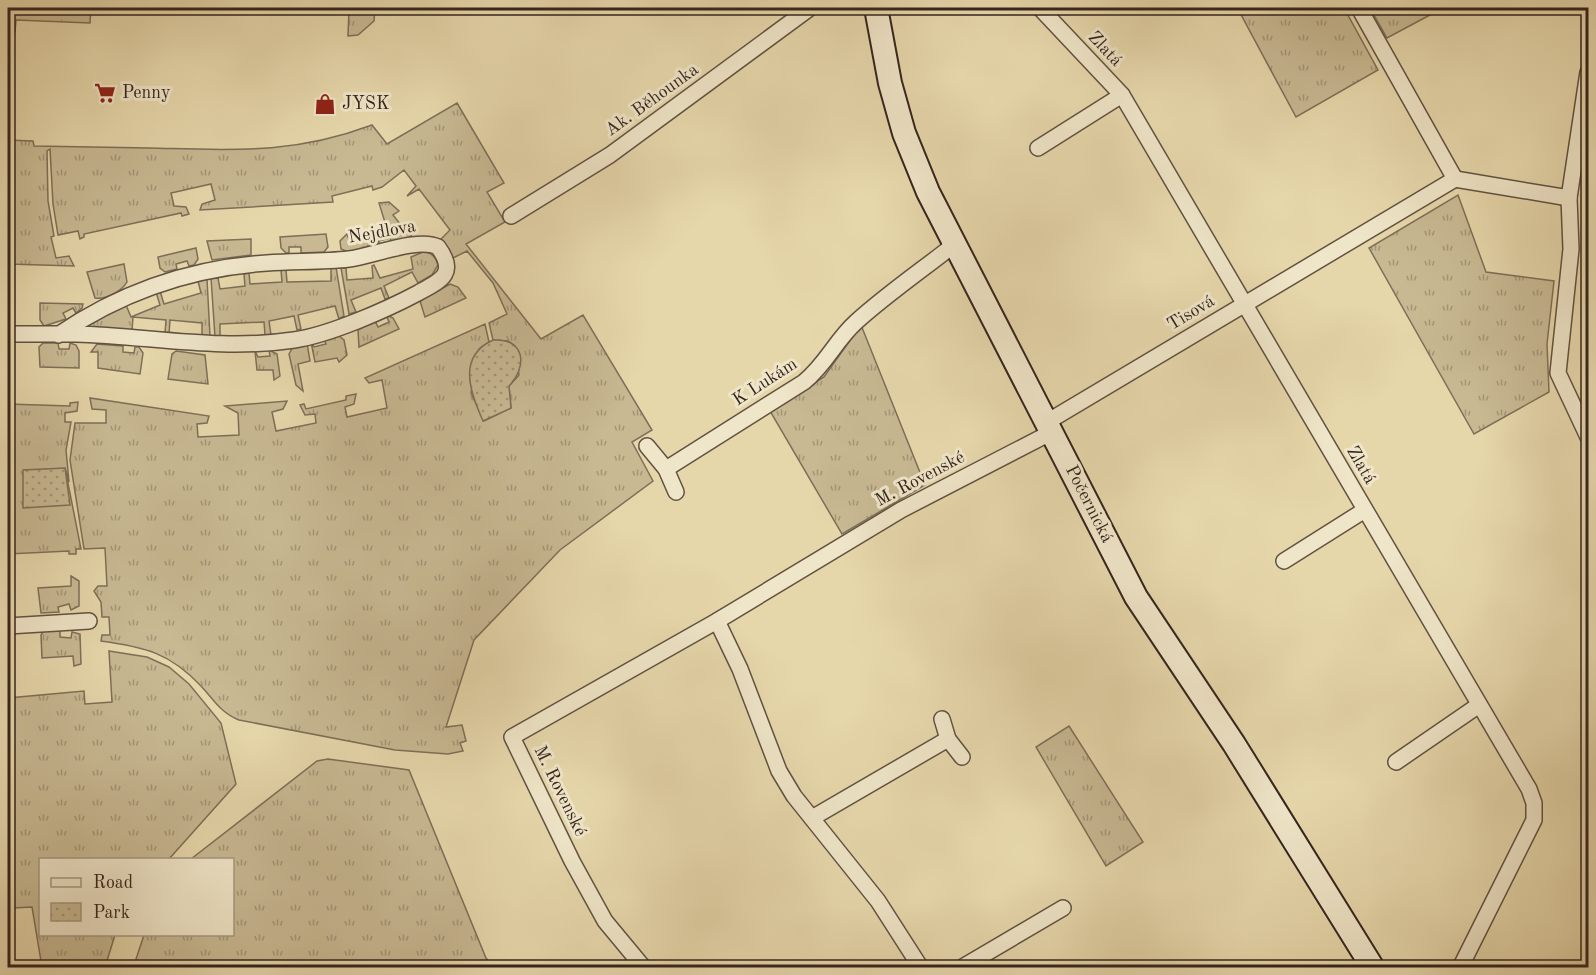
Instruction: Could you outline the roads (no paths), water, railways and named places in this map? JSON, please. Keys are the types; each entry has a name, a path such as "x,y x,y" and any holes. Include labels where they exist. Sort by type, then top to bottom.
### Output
{"street":[{"name":"Ak. Běhounka","path":"511,216 610,155 810,8"},
{"name":"Počernická","path":"876,8 890,83 904,133 928,192 1136,597 1234,744 1373,968"},
{"name":"Zlatá","path":"1040,8 1122,95 1529,789 1534,802 1534,820 1460,968"},
{"path":"1359,8 1455,179 1569,198"},
{"path":"1588,72 1569,198 1571,249 1558,373 1588,437"},
{"path":"1038,148 1122,95"},
{"name":"Tisová","path":"1050,427 1244,304 1455,179"},
{"name":"Nejdlova","path":"8,334 58,335 184,344 249,345 297,340 398,303 436,283 447,272 447,265 438,247 422,243 349,259 265,263 221,268 162,281 91,313 58,335"},
{"name":"K Lukám","path":"666,469 804,382 822,367 839,340 855,322 955,244"},
{"name":"M. Rovenské","path":"644,968 605,921 572,861 512,737 717,621 901,510 1050,427"},
{"path":"647,446 666,469 676,492"},
{"path":"1284,561 1365,510"},
{"path":"8,626 89,621"},
{"path":"717,621 740,669 779,771 794,796 878,901 921,968"},
{"path":"1396,762 1479,705"},
{"path":"942,719 948,739 963,757"},
{"path":"812,818 948,739"},
{"path":"961,968 1063,908"}],"place":[{"name":"Penny","path":"105,93"},
{"name":"JYSK","path":"325,104"}]}
